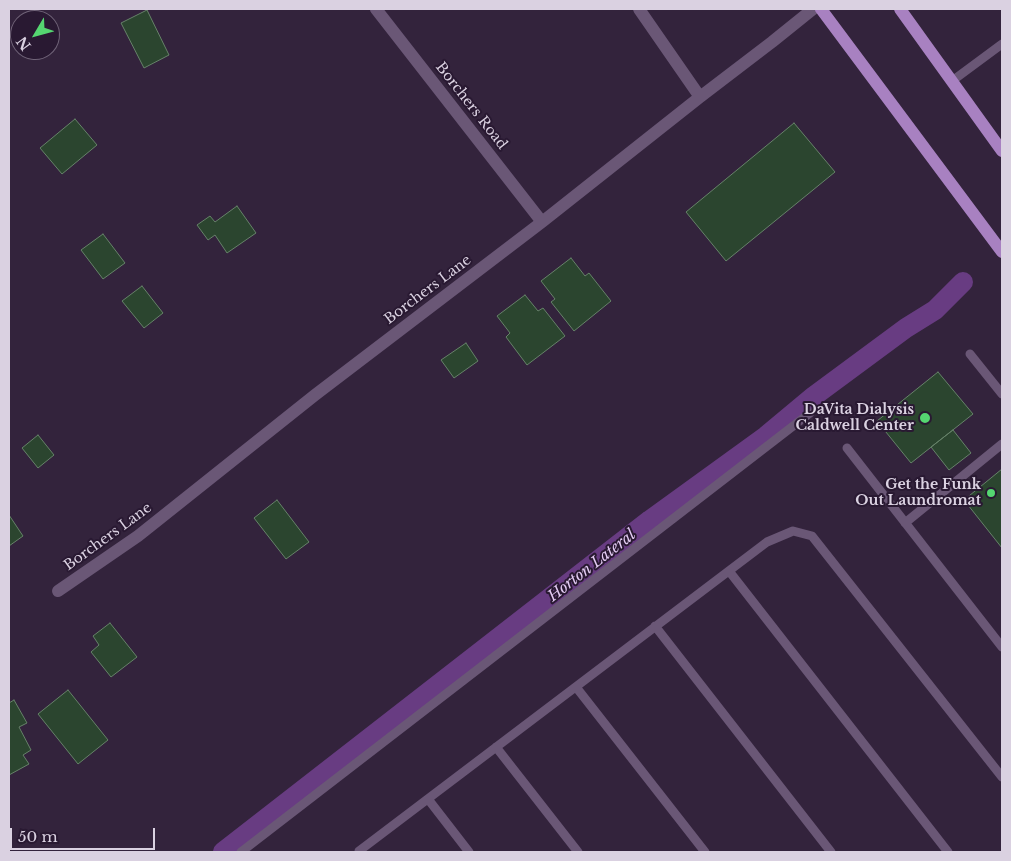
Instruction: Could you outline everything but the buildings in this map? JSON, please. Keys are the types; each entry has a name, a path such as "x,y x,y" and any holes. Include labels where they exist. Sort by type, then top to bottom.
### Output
{"main road":[{"path":"821,9 1002,252"},
{"path":"900,9 1002,151"}],"street":[{"name":"Borchers Road","path":"376,9 542,222"},
{"path":"639,9 700,97"},
{"name":"Borchers Lane","path":"58,591 138,536 315,395 542,222 813,9"}],"lane":[{"path":"952,81 1002,44"},
{"path":"970,354 1002,394"},
{"path":"241,852 810,413"},
{"path":"905,522 1002,444"},
{"path":"847,448 1002,646"},
{"path":"359,852 729,570 767,542 793,531 812,536 1002,777"},
{"path":"729,570 948,852"},
{"path":"655,626 831,852"},
{"path":"576,687 705,852"},
{"path":"496,747 578,852"},
{"path":"428,799 469,852"}],"waterway":[{"name":"Horton Lateral","path":"223,852 650,520 766,436 814,396 906,328 935,310 963,282"}],"place":[{"name":"DaVita Dialysis Caldwell Center","path":"925,418"},
{"name":"Get the Funk Out Laundromat","path":"991,493"}]}
